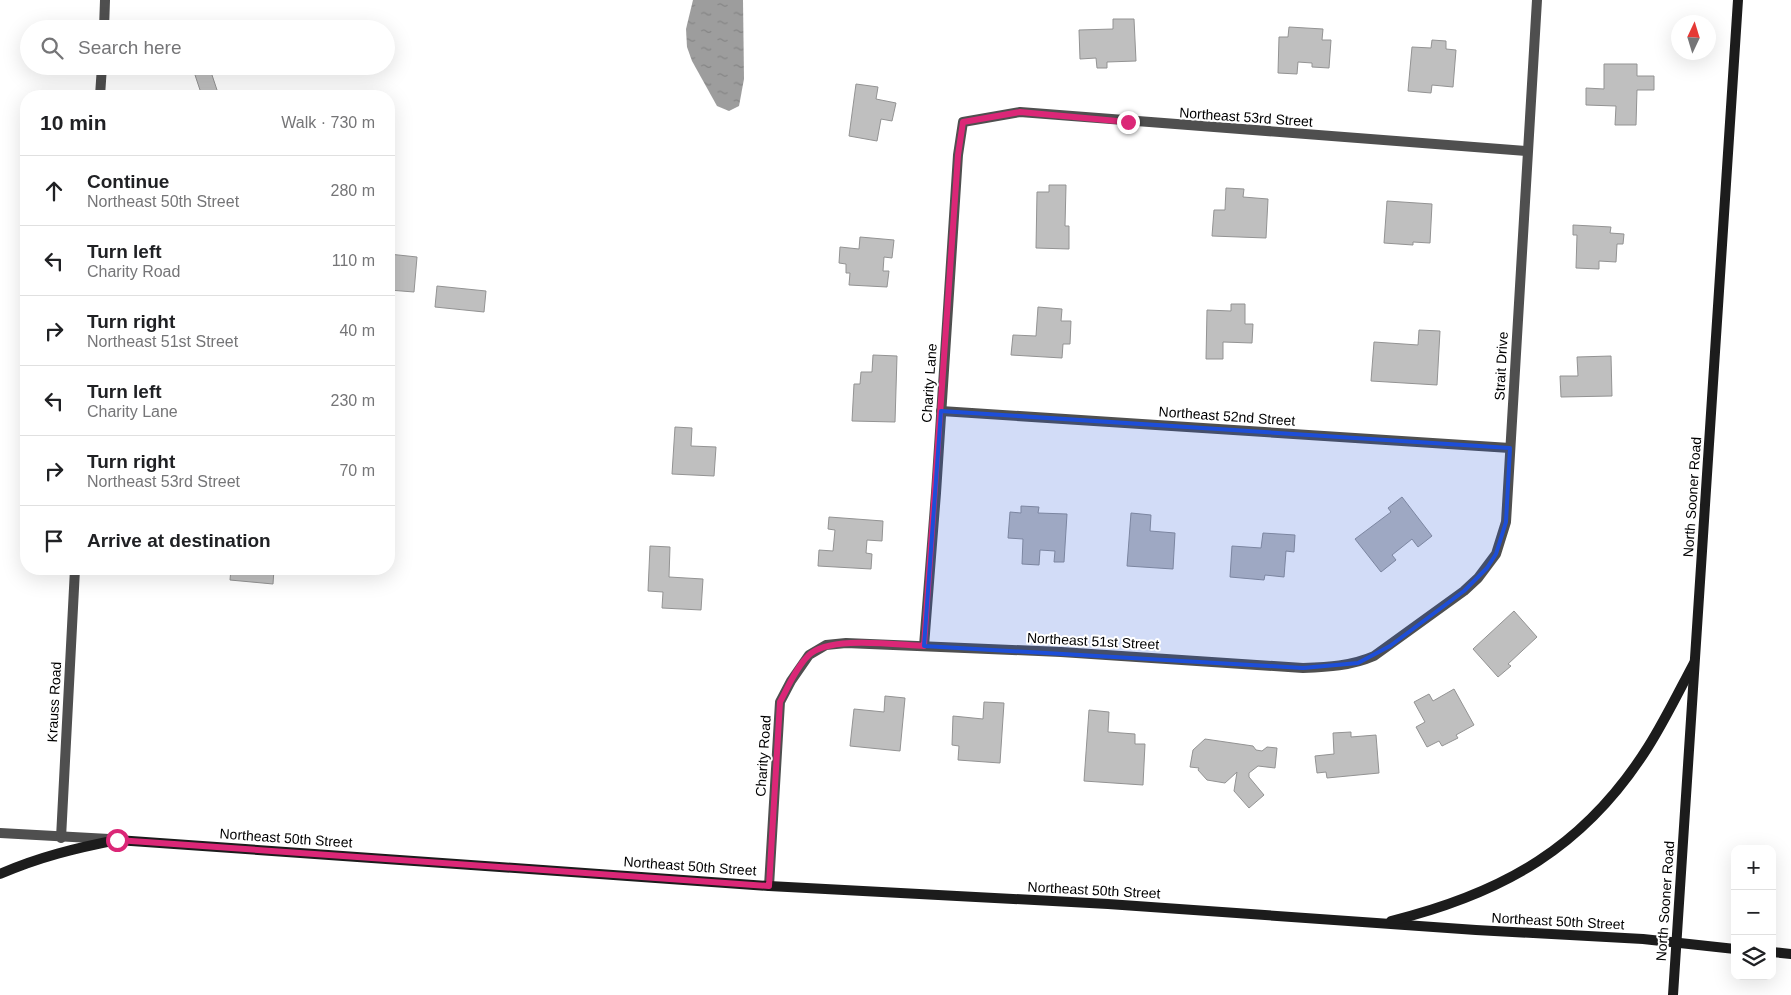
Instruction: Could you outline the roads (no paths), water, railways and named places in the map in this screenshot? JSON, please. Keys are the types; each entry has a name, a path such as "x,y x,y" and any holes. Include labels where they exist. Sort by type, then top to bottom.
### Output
{"street":[{"path":"104,20 105,0"},
{"name":"Strait Drive","path":"1358,663 1390,646 1464,591 1487,568 1496,554 1506,522 1537,0"},
{"name":"North Sooner Road","path":"1673,995 1738,0"},
{"path":"100,90 101,75"},
{"name":"Northeast 53rd Street","path":"963,122 1020,112 1527,151"},
{"name":"Charity Lane","path":"924,646 958,155 963,122"},
{"name":"Northeast 52nd Street","path":"941,411 1510,448"},
{"name":"Krauss Road","path":"61,838 75,575"},
{"name":"Northeast 51st Street","path":"826,645 846,643 1061,652 1303,668 1335,667 1358,663"},
{"name":"Charity Road","path":"769,886 780,702 791,681 809,655 826,645"},
{"name":"Northeast 50th Street","path":"1380,924 1432,911 1473,896 1514,877 1557,850 1589,822 1618,790 1656,734 1696,658"},
{"name":"Northeast 50th Street","path":"0,833 769,886 1108,904 1380,924 1644,939 1731,949"},
{"name":"Northeast 50th Street","path":"0,874 22,864 64,850 117,840"},
{"path":"1776,952 1791,954"}],"water":[{"path":"693,0 743,0 744,79 739,106 729,111 717,106 692,61 687,47 686,29"}]}
